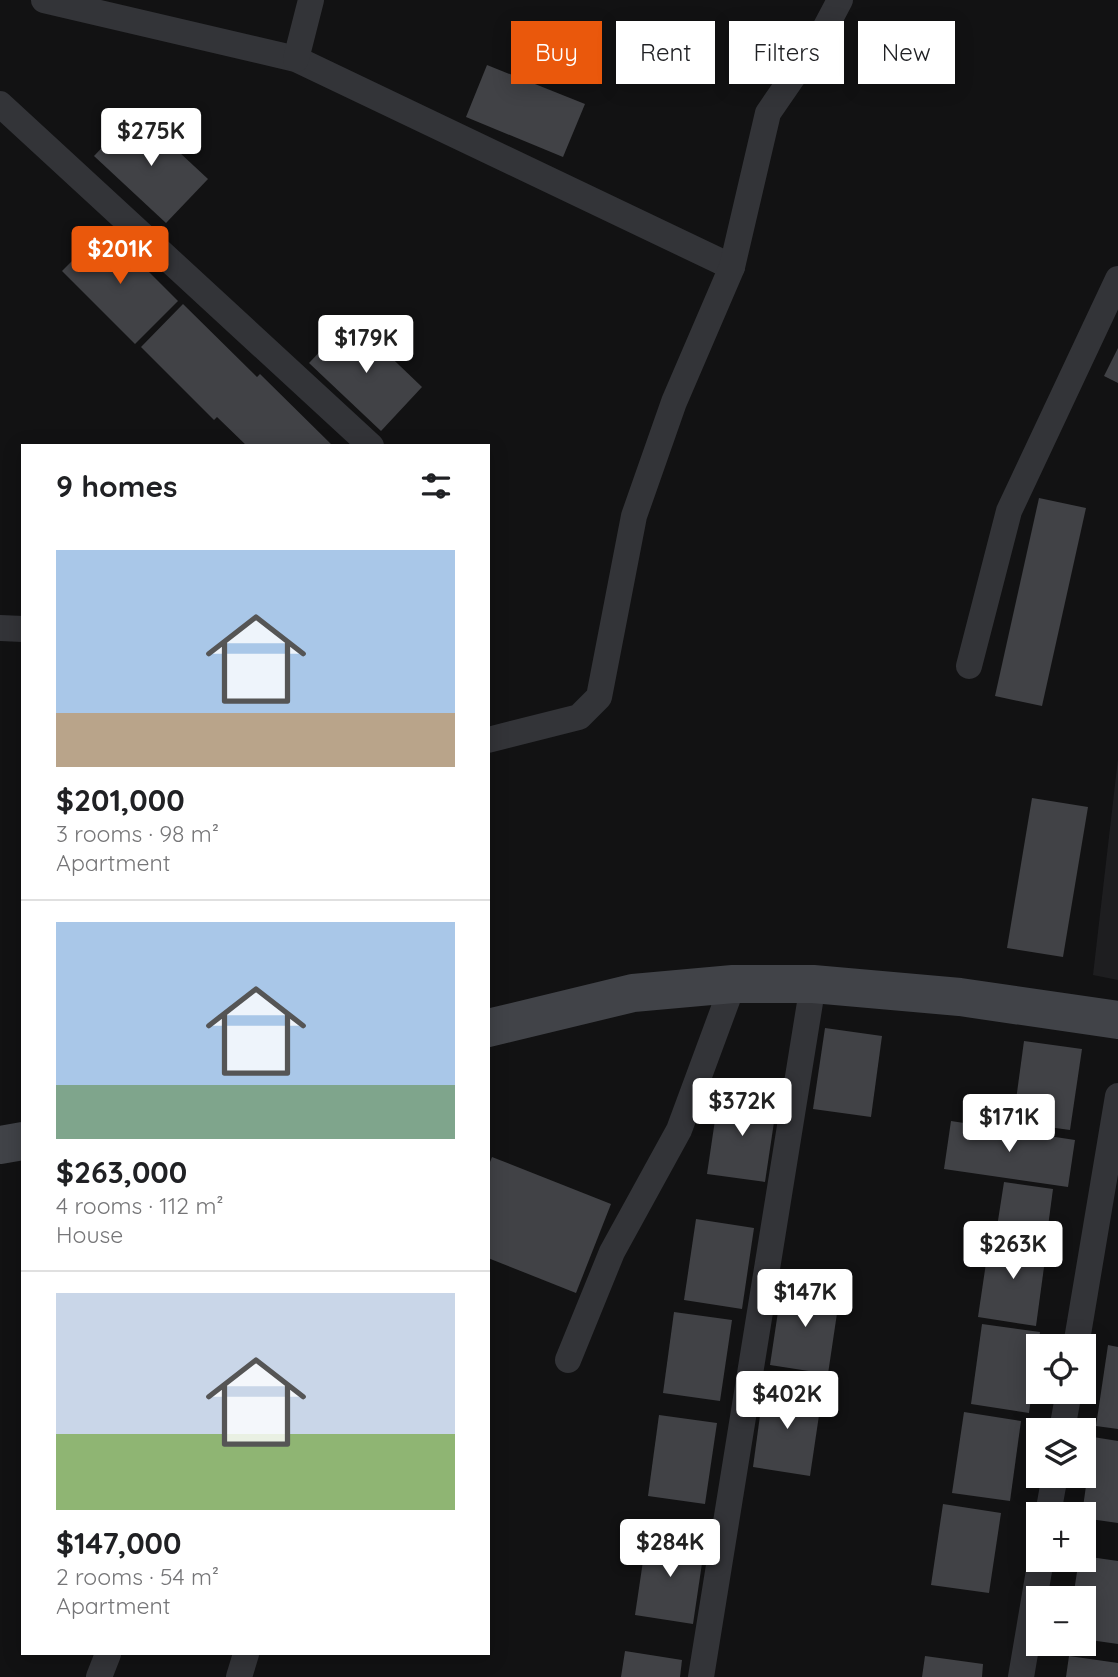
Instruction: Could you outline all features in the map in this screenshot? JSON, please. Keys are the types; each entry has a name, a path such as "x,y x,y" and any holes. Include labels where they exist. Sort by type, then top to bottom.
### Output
{"street":[{"path":"44,0 296,59 732,267"},
{"path":"296,59 311,0"},
{"path":"490,739 579,717 599,697 634,516 674,402 732,267 768,113 821,36 840,0"},
{"path":"0,104 369,444"},
{"path":"969,666 1009,510 1118,279"},
{"path":"0,628 21,629"},
{"path":"568,1360 612,1252 678,1130 733,984"},
{"path":"490,1028 633,993 733,984 813,984 960,997 1118,1020"},
{"path":"702,1677 813,984"},
{"path":"1078,1334 1118,1096"},
{"path":"0,1144 21,1142"},
{"path":"1021,1677 1039,1572"},
{"path":"99,1677 108,1655"},
{"path":"239,1677 246,1655"}],"shaded area":[{"path":"1118,759 1118,980 1093,975"}],"building":[{"path":"487,65 511,75 511,84 535,84 585,104 563,157 466,117"},
{"path":"136,112 208,179 166,223 94,156"},
{"path":"105,228 178,301 135,344 62,271"},
{"path":"183,304 257,377 260,374 331,444 245,444 217,417 214,420 141,347"},
{"path":"351,319 422,387 381,431 309,363"},
{"path":"1118,348 1118,383 1104,376"},
{"path":"1039,498 1086,508 1042,706 995,696"},
{"path":"1032,798 1088,807 1063,957 1007,948"},
{"path":"825,1028 882,1036 871,1117 813,1109"},
{"path":"1024,1041 1082,1049 1070,1130 1013,1122"},
{"path":"719,1093 777,1102 765,1182 707,1174"},
{"path":"951,1121 1075,1140 1068,1187 944,1169"},
{"path":"492,1157 611,1204 576,1293 490,1259"},
{"path":"1004,1182 1053,1189 1047,1234 997,1227"},
{"path":"696,1219 754,1228 742,1309 684,1300"},
{"path":"990,1236 1047,1245 1036,1326 978,1317"},
{"path":"782,1285 840,1293 828,1374 770,1365"},
{"path":"674,1312 732,1320 720,1401 663,1393"},
{"path":"982,1324 1040,1332 1026,1334 1026,1404 1030,1404 1029,1413 971,1404"},
{"path":"1108,1345 1118,1347 1118,1429 1096,1426"},
{"path":"764,1386 822,1395 810,1476 753,1467"},
{"path":"964,1412 1021,1421 1010,1501 952,1493"},
{"path":"659,1415 717,1423 705,1504 648,1496"},
{"path":"1096,1437 1118,1441 1118,1523 1096,1520 1096,1502 1084,1502 1086,1488 1096,1488"},
{"path":"943,1504 1001,1513 989,1593 931,1585"},
{"path":"647,1534 705,1543 693,1624 635,1615"},
{"path":"1096,1558 1118,1561 1118,1644 1096,1641 1096,1586 1075,1586 1077,1572 1096,1572"},
{"path":"625,1651 682,1660 680,1677 621,1677"},
{"path":"925,1656 983,1664 982,1677 922,1677"},
{"path":"1069,1656 1118,1663 1118,1677 1066,1677"}]}
